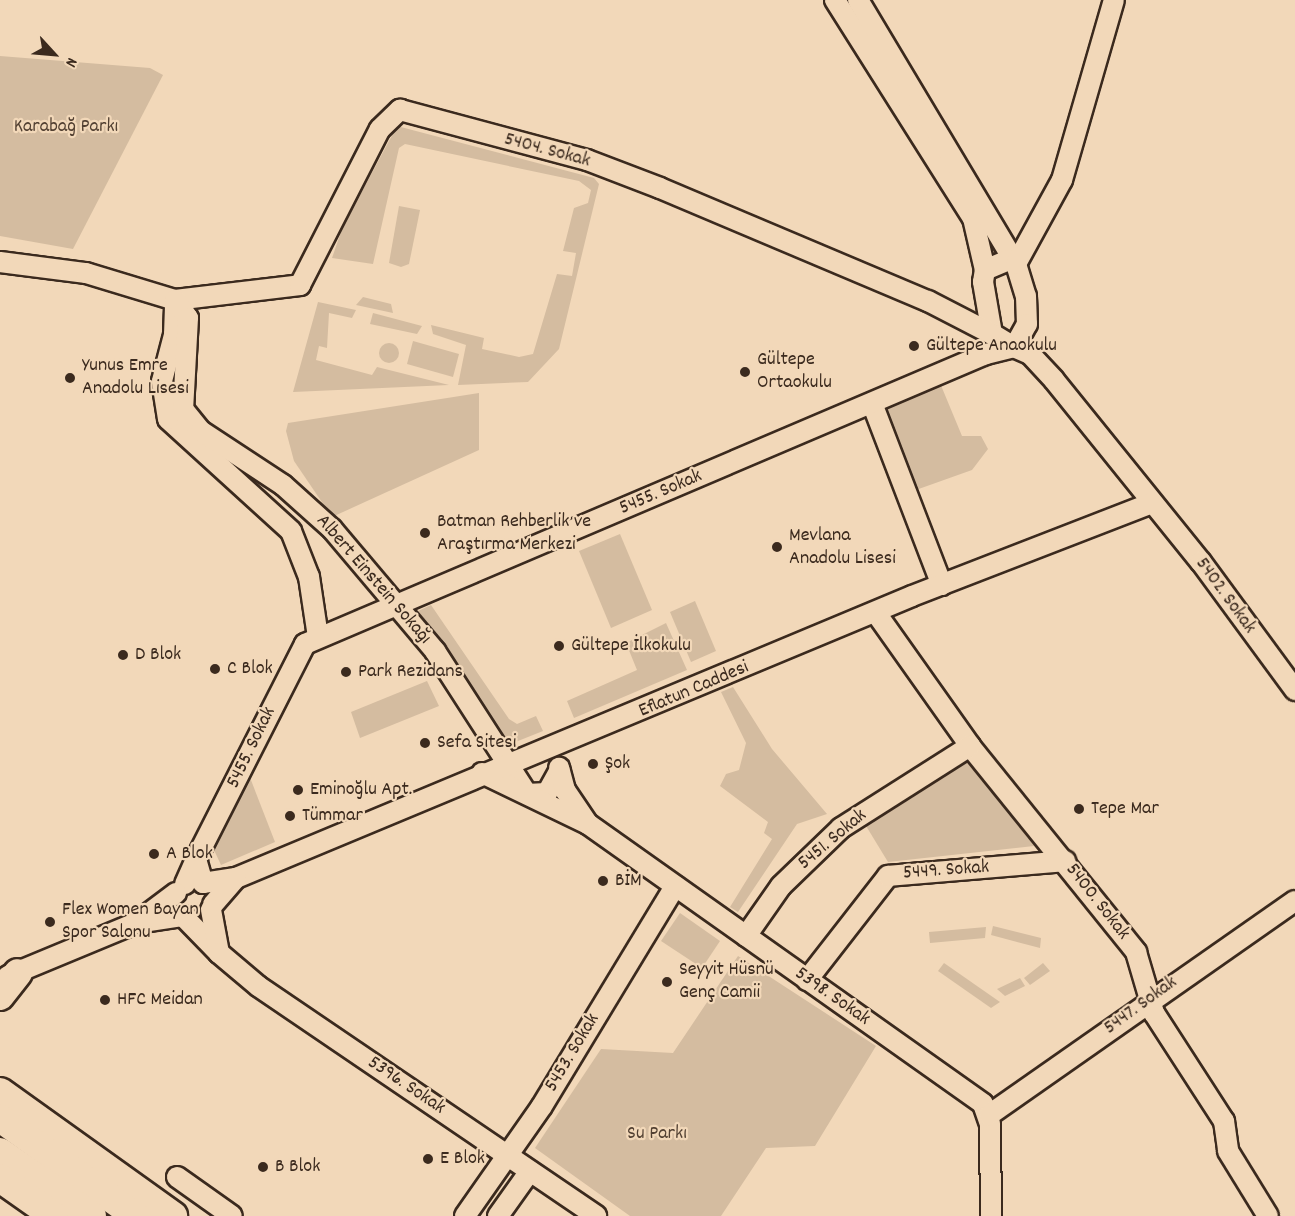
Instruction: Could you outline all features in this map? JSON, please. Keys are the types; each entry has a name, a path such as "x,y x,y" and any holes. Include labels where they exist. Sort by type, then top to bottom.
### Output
{"highway":[{"path":"0,996 5,979"},
{"path":"1,1096 136,1216"},
{"path":"1,1096 173,1216"},
{"path":"0,1152 92,1216"},
{"path":"0,1178 54,1216"}],"street":[{"path":"835,0 973,218 985,270 992,334 1030,354 1054,380 1152,503"},
{"path":"858,0 1016,264 1027,324 1014,347"},
{"path":"1016,264 1062,180 1114,0"},
{"name":"5404. Sokak","path":"175,300 300,285 380,129 399,110 639,180 928,301 992,334"},
{"path":"985,270 998,261 1016,264"},
{"path":"0,262 86,273 175,300"},
{"name":"Albert Einstein Sokağı","path":"175,300 188,318 183,409 201,431 283,485 332,529 435,651 527,794"},
{"name":"Albert Einstein Sokağı","path":"175,300 174,335 162,381 168,419 291,531 309,577 318,637"},
{"name":"5455. Sokak","path":"188,887 196,859 296,656 318,637 397,606 872,403 1014,347"},
{"path":"872,403 942,585"},
{"name":"Eflatun Caddesi","path":"236,878 508,762 942,585 1152,503"},
{"name":"5402. Sokak","path":"1152,503 1295,690"},
{"name":"5400. Sokak","path":"876,613 970,746 1065,861 1136,952 1161,1026 1224,1121 1228,1151 1268,1216"},
{"name":"5451. Sokak","path":"746,936 781,886 841,828 970,746"},
{"name":"5398. Sokak","path":"548,747 588,824"},
{"path":"527,794 547,793 560,770"},
{"name":"5398. Sokak","path":"482,773 588,824 948,1077 989,1114"},
{"name":"5449. Sokak","path":"807,980 888,876 1065,861"},
{"path":"5,979 136,923 188,887 236,878"},
{"path":"136,923 183,916 195,919 212,907 236,878"},
{"name":"5453. Sokak","path":"465,1216 508,1155 675,886"},
{"path":"188,887 212,907 219,953"},
{"path":"183,916 188,887"},
{"name":"5447. Sokak","path":"989,1114 1150,998 1295,901"},
{"name":"5396. Sokak","path":"183,916 219,953 258,986 596,1216"},
{"path":"989,1114 991,1216"},
{"path":"498,1216 530,1171"},
{"path":"177,1177 232,1216"}],"green space":[{"name":"Karabağ Parkı","path":"0,56 150,68 163,75 73,249 0,236"},
{"path":"397,126 594,178 599,184 559,349 528,382 458,385 466,345 433,334 431,325 484,338 482,349 519,357 533,354 557,274 572,276 576,253 563,251 574,208 588,203 591,190 579,181 405,144 399,148 373,264 332,258 342,229"},
{"path":"399,206 420,210 409,264 401,267 389,263"},
{"path":"363,297 391,304 393,313 356,305"},
{"path":"318,302 356,310 352,318 329,313 327,348 319,346 316,360 372,375 377,367 449,385 293,392"},
{"path":"373,313 422,326 417,334 370,324"},
{"path":"413,341 459,354 453,377 407,364"},
{"path":"389,343 396,346 399,353 396,360 389,363 382,360 379,353 382,346"},
{"path":"940,383 962,436 981,436 988,449 972,470 913,491 880,408"},
{"path":"479,393 479,450 332,517 294,461 286,431 288,423"},
{"path":"620,534 652,610 611,628 579,551"},
{"path":"695,601 716,651 691,662 670,612"},
{"path":"431,605 509,719 517,724 536,716 543,731 513,743 504,739 418,611"},
{"path":"666,623 687,670 574,718 567,701 637,670 626,643"},
{"path":"427,681 439,706 360,738 351,712"},
{"path":"733,687 772,749 827,814 797,824 738,912 730,907 772,839 764,833 768,822 720,786 726,774 739,770 746,743 721,692"},
{"path":"968,758 1034,846 888,862 863,821"},
{"path":"249,775 275,842 221,865 214,850"},
{"path":"680,913 720,941 702,968 661,941"},
{"path":"993,926 1041,938 1040,948 991,935"},
{"path":"986,927 985,938 930,943 929,932"},
{"name":"Su Parkı","path":"738,956 876,1046 815,1146 766,1148 721,1216 630,1216 535,1148 601,1049 673,1053"},
{"path":"944,963 1000,1002 991,1008 938,971"},
{"path":"1043,963 1050,971 1030,985 1024,978"},
{"path":"1020,978 1025,986 1005,996 997,989"}],"place":[{"name":"Gültepe Anaokulu","path":"914,346"},
{"name":"Gültepe Ortaokulu","path":"745,372"},
{"name":"Yunus Emre Anadolu Lisesi","path":"70,378"},
{"name":"Batman Rehberlik ve Araştırma Merkezi","path":"425,533"},
{"name":"Mevlana Anadolu Lisesi","path":"777,547"},
{"name":"Gültepe İlkokulu","path":"559,646"},
{"name":"D Blok","path":"123,655"},
{"name":"C Blok","path":"215,669"},
{"name":"Park Rezidans","path":"346,672"},
{"name":"Sefa Sitesi","path":"425,743"},
{"name":"Şok","path":"593,764"},
{"name":"Eminoğlu Apt.","path":"298,790"},
{"name":"Tepe Mar","path":"1079,809"},
{"name":"Tümmar","path":"290,816"},
{"name":"A Blok","path":"154,854"},
{"name":"BİM","path":"603,881"},
{"name":"Flex Women Bayan Spor Salonu","path":"50,922"},
{"name":"Seyyit Hüsnü Genç Camii","path":"667,982"},
{"name":"HFC Meidan","path":"105,1000"},
{"name":"E Blok","path":"428,1159"},
{"name":"B Blok","path":"263,1167"}]}
